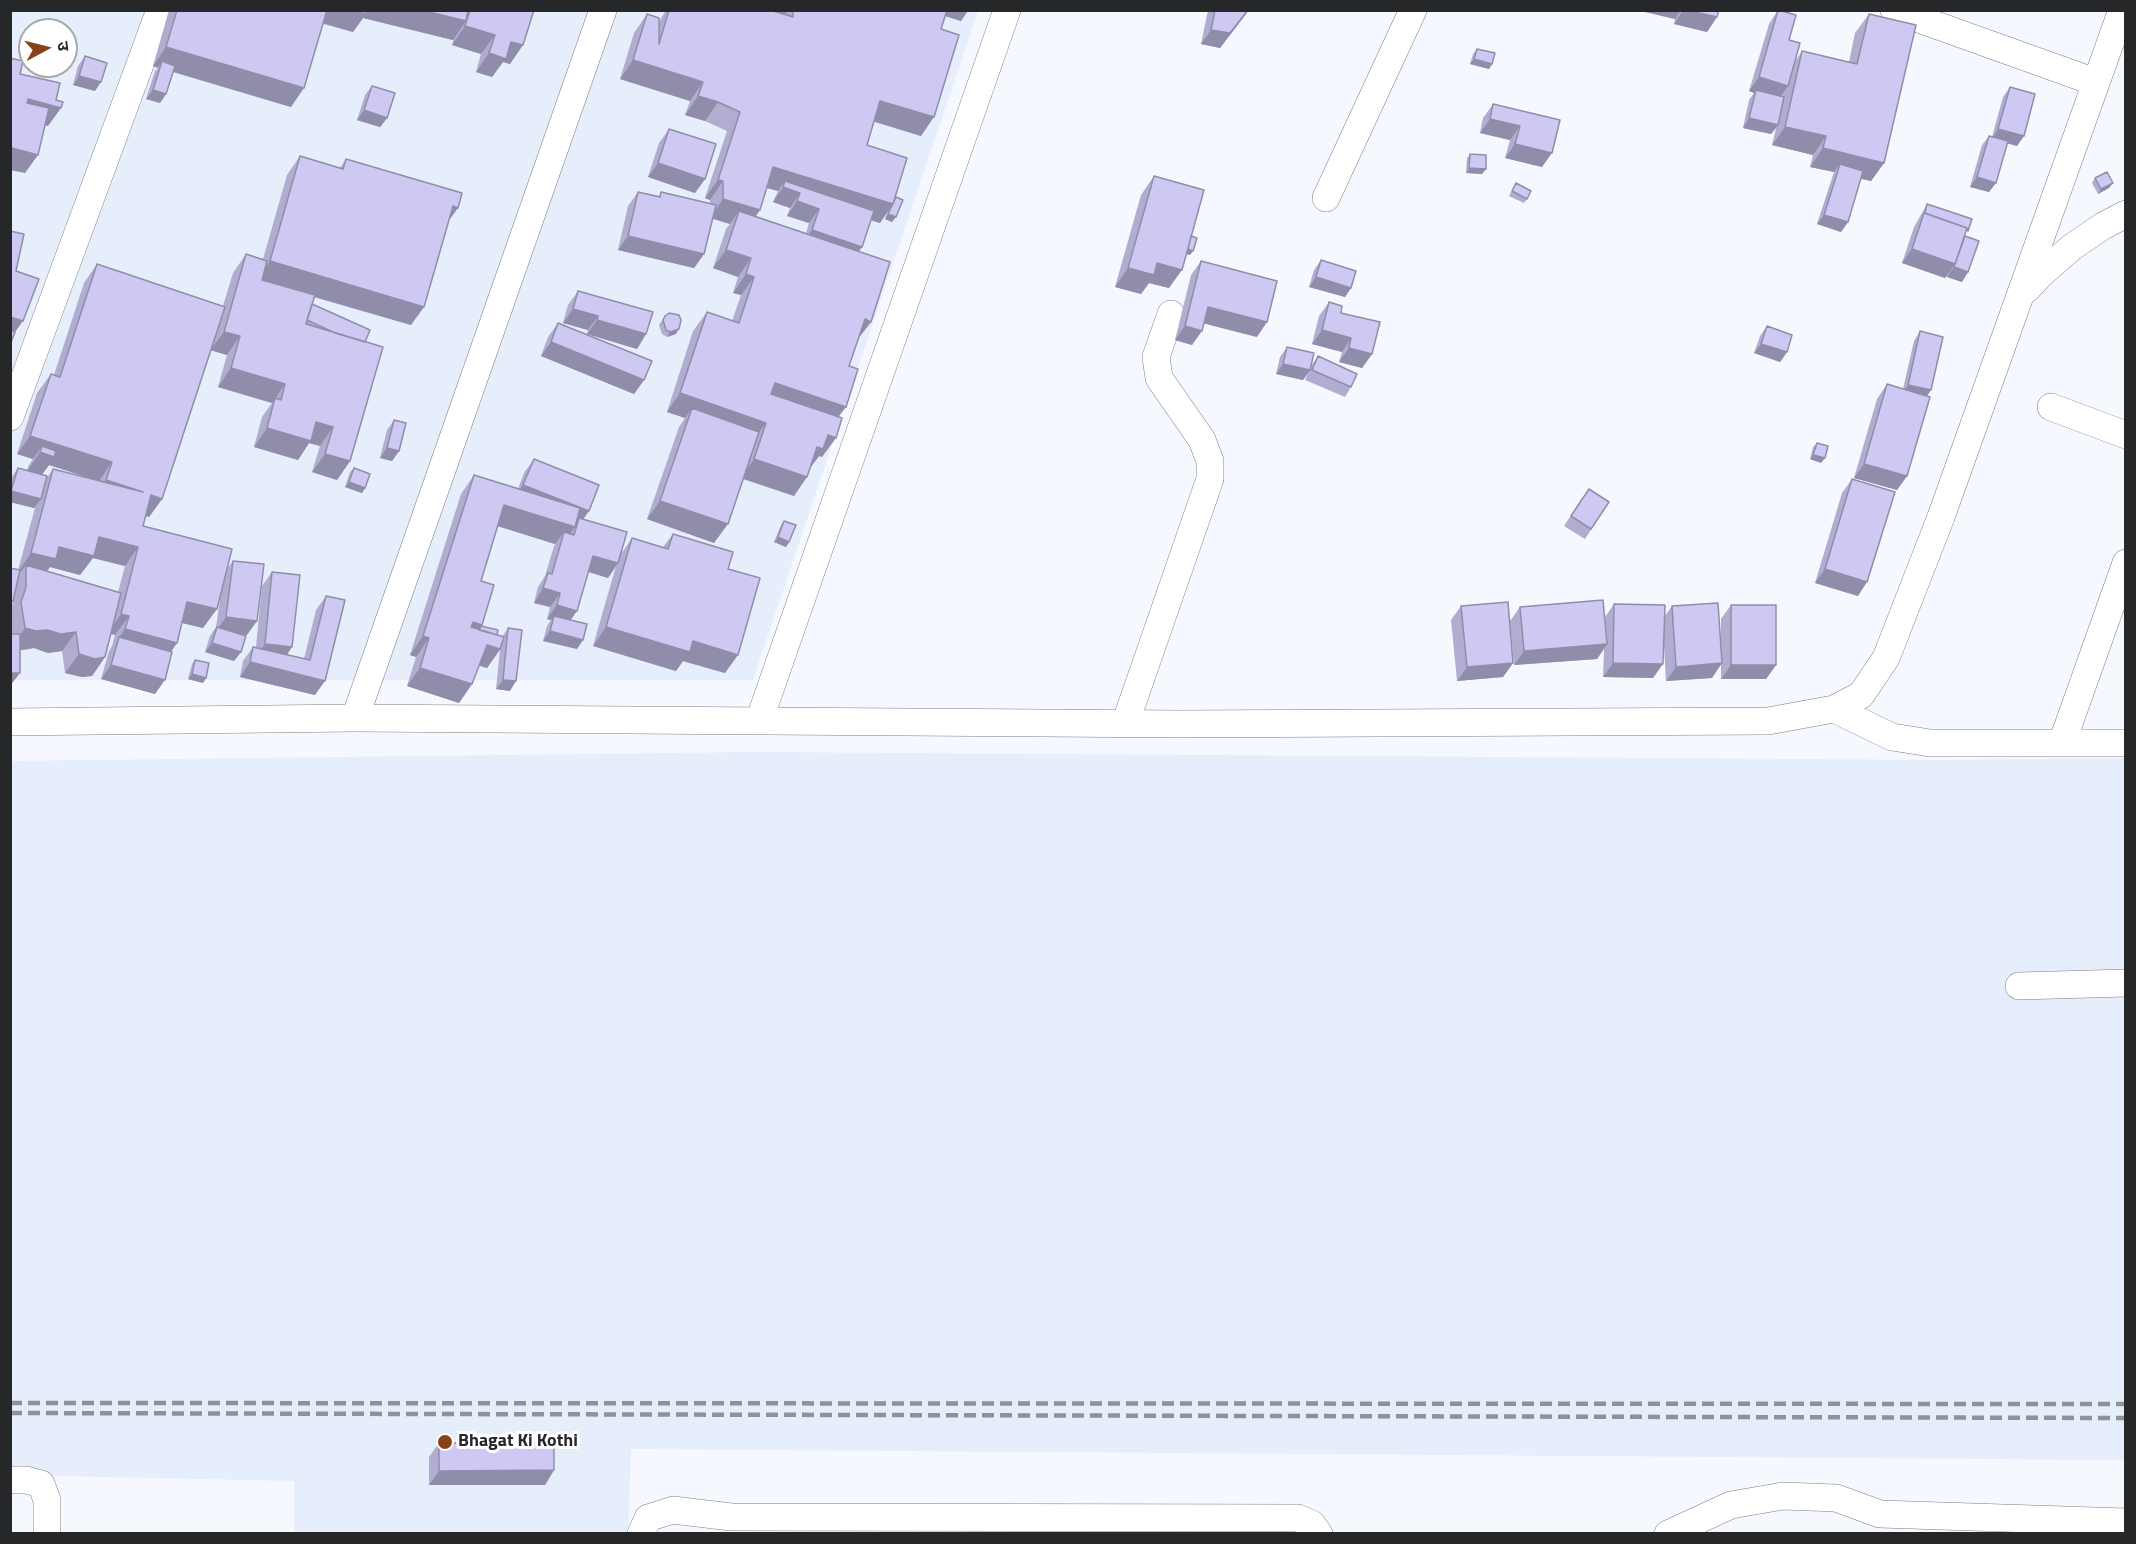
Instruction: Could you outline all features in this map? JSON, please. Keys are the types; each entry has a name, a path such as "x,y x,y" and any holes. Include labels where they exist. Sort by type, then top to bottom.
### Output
{"street":[{"path":"10,417 160,10"},
{"path":"355,718 603,10"},
{"path":"759,722 1007,10"},
{"path":"1326,198 1413,10"},
{"path":"1894,10 2095,82"},
{"path":"10,722 355,718 1125,724 1768,721 1833,709 1861,695 1886,658 1941,517 2122,10"},
{"path":"2020,297 2041,274 2072,247 2126,214"},
{"path":"1125,724 1210,479 1210,461 1203,440 1159,378 1156,357 1171,314"},
{"path":"2051,407 2126,435"},
{"path":"2062,743 2117,611 2126,562"},
{"path":"1833,709 1893,736 1930,743 2126,743"},
{"path":"2019,986 2126,983"},
{"path":"10,1480 26,1480 41,1484 47,1500 46,1533"},
{"path":"1668,1533 1731,1505 1783,1496 1836,1498 1880,1514 2126,1522"},
{"path":"641,1533 648,1518 674,1510 731,1525 989,1525 1298,1518 1312,1524 1319,1533"}],"shaded area":[{"path":"10,11 978,11 753,680 11,680"},
{"path":"753,752 1946,760 2125,758 2125,1460 631,1449 628,1534 294,1533 294,1481 11,1475 11,761"}],"building":[{"path":"177,10 327,10 304,88 166,47"},
{"path":"421,10 468,10 466,21"},
{"path":"470,10 534,10 523,45 511,42 506,59 489,53 495,35 465,26"},
{"path":"669,10 770,10 793,17 793,10 947,10 941,29 959,35 934,117 880,101 867,145 907,158 893,204 773,167 760,210 723,199 723,181 718,180 740,112 698,96 703,82 633,60 647,14 659,18 659,44"},
{"path":"1215,10 1248,10 1230,33 1211,30"},
{"path":"1686,10 1719,10 1717,17"},
{"path":"1778,10 1796,15 1789,40 1800,43 1788,86 1759,77"},
{"path":"1869,14 1916,25 1884,163 1823,148 1826,136 1785,127 1802,51 1857,64"},
{"path":"1477,49 1495,53 1492,64 1474,59"},
{"path":"85,56 107,63 101,82 79,76"},
{"path":"10,58 18,60 18,78 38,78 60,83 56,100 63,102 61,108 28,99 27,103 49,108 38,155 12,148 10,153"},
{"path":"162,61 175,66 166,94 153,90"},
{"path":"372,86 395,93 387,118 364,110"},
{"path":"2010,87 2035,94 2024,136 1998,129"},
{"path":"1756,90 1784,97 1778,125 1749,118"},
{"path":"1493,104 1560,120 1552,153 1515,144 1520,126 1490,119"},
{"path":"669,129 716,144 705,179 658,163"},
{"path":"1989,136 2008,141 1996,183 1977,177"},
{"path":"1470,154 1486,155 1486,169 1469,168"},
{"path":"300,156 343,169 346,159 462,193 458,208 453,206 424,307 270,261"},
{"path":"1840,164 1863,171 1848,222 1824,215"},
{"path":"2107,172 2113,183 2101,189 2095,178"},
{"path":"1154,176 1204,190 1182,270 1157,263 1154,275 1128,268"},
{"path":"785,181 874,211 862,247 812,230 819,209 797,201 800,193 783,187"},
{"path":"1516,183 1531,191 1527,199 1512,191"},
{"path":"638,192 660,197 661,192 716,205 704,254 628,236"},
{"path":"896,197 903,200 896,217 888,214"},
{"path":"1927,204 1972,219 1968,231 1967,228 1925,213"},
{"path":"739,211 890,262 871,322 865,319 849,366 858,369 846,407 775,383 771,394 842,418 836,438 828,435 823,449 817,447 807,477 754,459 766,423 680,393 707,312 739,323 754,277 746,274 751,258 726,250"},
{"path":"1924,213 1967,228 1955,264 1912,249"},
{"path":"10,231 24,234 16,271 39,279 23,321 10,317"},
{"path":"1191,236 1197,238 1193,251 1188,249"},
{"path":"1965,236 1979,241 1968,272 1954,267"},
{"path":"246,254 267,261 262,280 315,295 306,324 383,347 350,461 325,454 333,427 316,422 311,441 267,428 275,398 281,400 285,384 231,368 240,336 224,332"},
{"path":"1321,260 1356,271 1351,288 1316,277"},
{"path":"1201,261 1277,281 1267,322 1208,307 1202,331 1185,326"},
{"path":"97,264 225,307 162,499 151,495 143,526 232,549 217,609 187,602 177,643 125,629 129,616 121,614 138,547 99,537 94,556 59,547 56,559 31,553 53,469 143,492 106,480 112,462 30,436 51,374 60,377"},
{"path":"578,291 653,312 646,334 597,320 598,316 573,309"},
{"path":"1329,302 1342,306 1341,313 1380,322 1372,354 1349,348 1351,338 1322,330"},
{"path":"312,304 370,330 365,342 335,333 307,320"},
{"path":"669,313 679,315 681,320 679,329 670,332 666,330 663,320"},
{"path":"558,323 652,361 644,380 551,342"},
{"path":"1767,326 1792,335 1787,352 1761,344"},
{"path":"10,330 15,332 10,345"},
{"path":"1920,331 1943,337 1931,390 1908,385"},
{"path":"1287,347 1314,353 1310,370 1283,364"},
{"path":"1318,356 1357,374 1351,387 1312,370"},
{"path":"1887,384 1930,397 1907,476 1864,464"},
{"path":"692,408 759,432 728,524 660,501"},
{"path":"394,420 406,423 399,451 387,448"},
{"path":"1817,443 1828,446 1825,458 1813,455"},
{"path":"42,446 56,451 54,457 40,452"},
{"path":"534,459 599,485 589,511 523,485"},
{"path":"18,468 47,476 41,499 11,491"},
{"path":"354,468 370,474 365,488 349,482"},
{"path":"474,475 580,508 575,527 504,505 481,581 494,585 482,625 473,622 471,627 504,637 500,649 487,645 472,684 420,668 429,638 423,636"},
{"path":"1852,479 1895,492 1867,582 1825,569"},
{"path":"1589,489 1609,502 1591,529 1571,516"},
{"path":"579,518 627,532 618,563 593,556 577,611 557,605 560,593 543,588 548,573 552,574 564,532 574,535"},
{"path":"784,521 796,525 789,542 778,537"},
{"path":"673,534 733,552 728,569 760,578 738,655 693,641 690,652 606,627 632,538 668,549"},
{"path":"233,561 264,564 257,621 226,617"},
{"path":"26,565 121,593 105,657 95,659 79,654 76,632 61,634 25,628 21,602 26,587"},
{"path":"10,568 20,570 13,601 10,601"},
{"path":"272,572 300,575 292,647 265,644"},
{"path":"326,596 345,600 325,681 250,662 253,647 310,660"},
{"path":"1603,600 1607,644 1524,651 1520,607"},
{"path":"1508,602 1513,663 1467,667 1461,606"},
{"path":"1718,603 1722,663 1676,667 1672,606"},
{"path":"1614,604 1665,605 1663,664 1613,663"},
{"path":"1731,605 1776,605 1776,665 1731,665"},
{"path":"554,616 587,624 583,640 550,631"},
{"path":"481,626 498,630 497,635 479,630"},
{"path":"217,627 246,636 241,652 212,643"},
{"path":"508,628 522,630 516,681 503,680"},
{"path":"10,634 20,634 20,673 10,673"},
{"path":"119,637 172,652 165,680 111,665"},
{"path":"195,660 209,663 206,678 192,674"},
{"path":"439,1443 554,1443 554,1470 439,1471"}],"railway":[{"path":"10,1403 2126,1404"},
{"path":"10,1413 2126,1418"}],"place":[{"name":"Bhagat Ki Kothi","path":"445,1442"}]}
